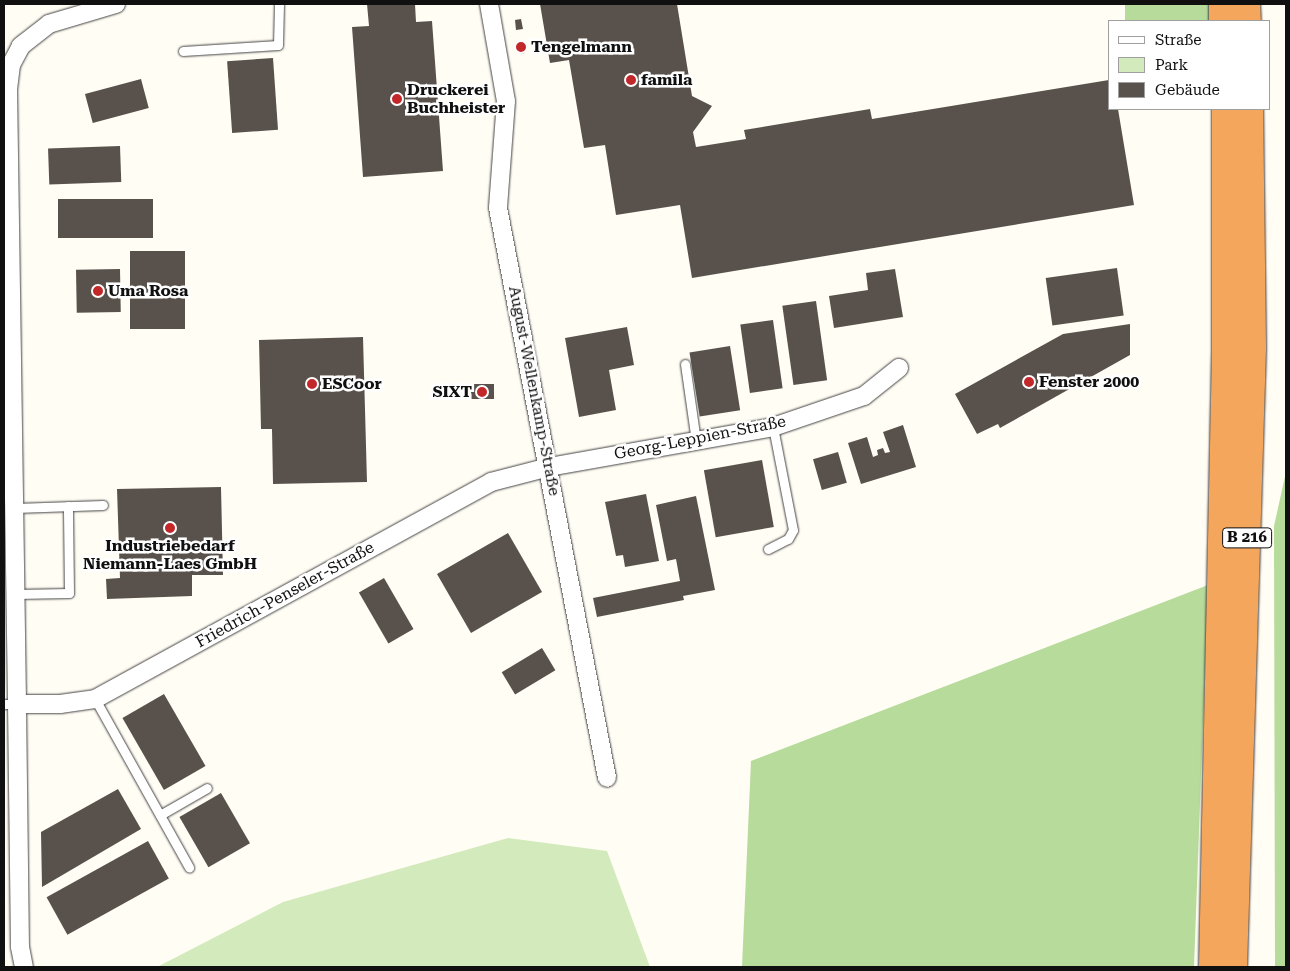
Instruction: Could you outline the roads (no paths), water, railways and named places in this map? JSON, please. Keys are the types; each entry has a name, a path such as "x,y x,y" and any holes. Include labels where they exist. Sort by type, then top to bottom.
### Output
{"highway":[{"path":"1223,4 1223,20"},
{"path":"1246,4 1247,20"},
{"name":"B 216","path":"1213,967 1226,359 1226,110"},
{"name":"B 216","path":"1233,967 1252,347 1249,110"}],"street":[{"path":"24,967 20,947 11,704 16,594 8,88 11,65 21,46 49,24 116,4"},
{"name":"August-Wellenkamp-Straße","path":"489,4 506,101 498,208 607,778"},
{"name":"Georg-Leppien-Straße","path":"549,467 773,426 864,396 899,368"},
{"name":"Friedrich-Penseler-Straße","path":"11,704 60,704 95,699 491,482 549,467"}],"lane":[{"path":"183,51 278,45 279,4"},
{"path":"685,364 696,441"},
{"path":"768,549 788,539 793,530 773,426"},
{"path":"15,508 104,505"},
{"path":"16,594 69,593 68,506"},
{"path":"95,699 189,867"},
{"path":"160,815 207,788"}],"place":[{"name":"Tengelmann","path":"521,47"},
{"name":"famila","path":"631,80"},
{"name":"Druckerei Buchheister","path":"397,99"},
{"name":"Uma Rosa","path":"98,291"},
{"name":"Fenster 2000","path":"1029,382"},
{"name":"ESCoor","path":"312,384"},
{"name":"SIXT","path":"482,392"},
{"name":"Industriebedarf Niemann-Laes GmbH","path":"170,528"}]}
